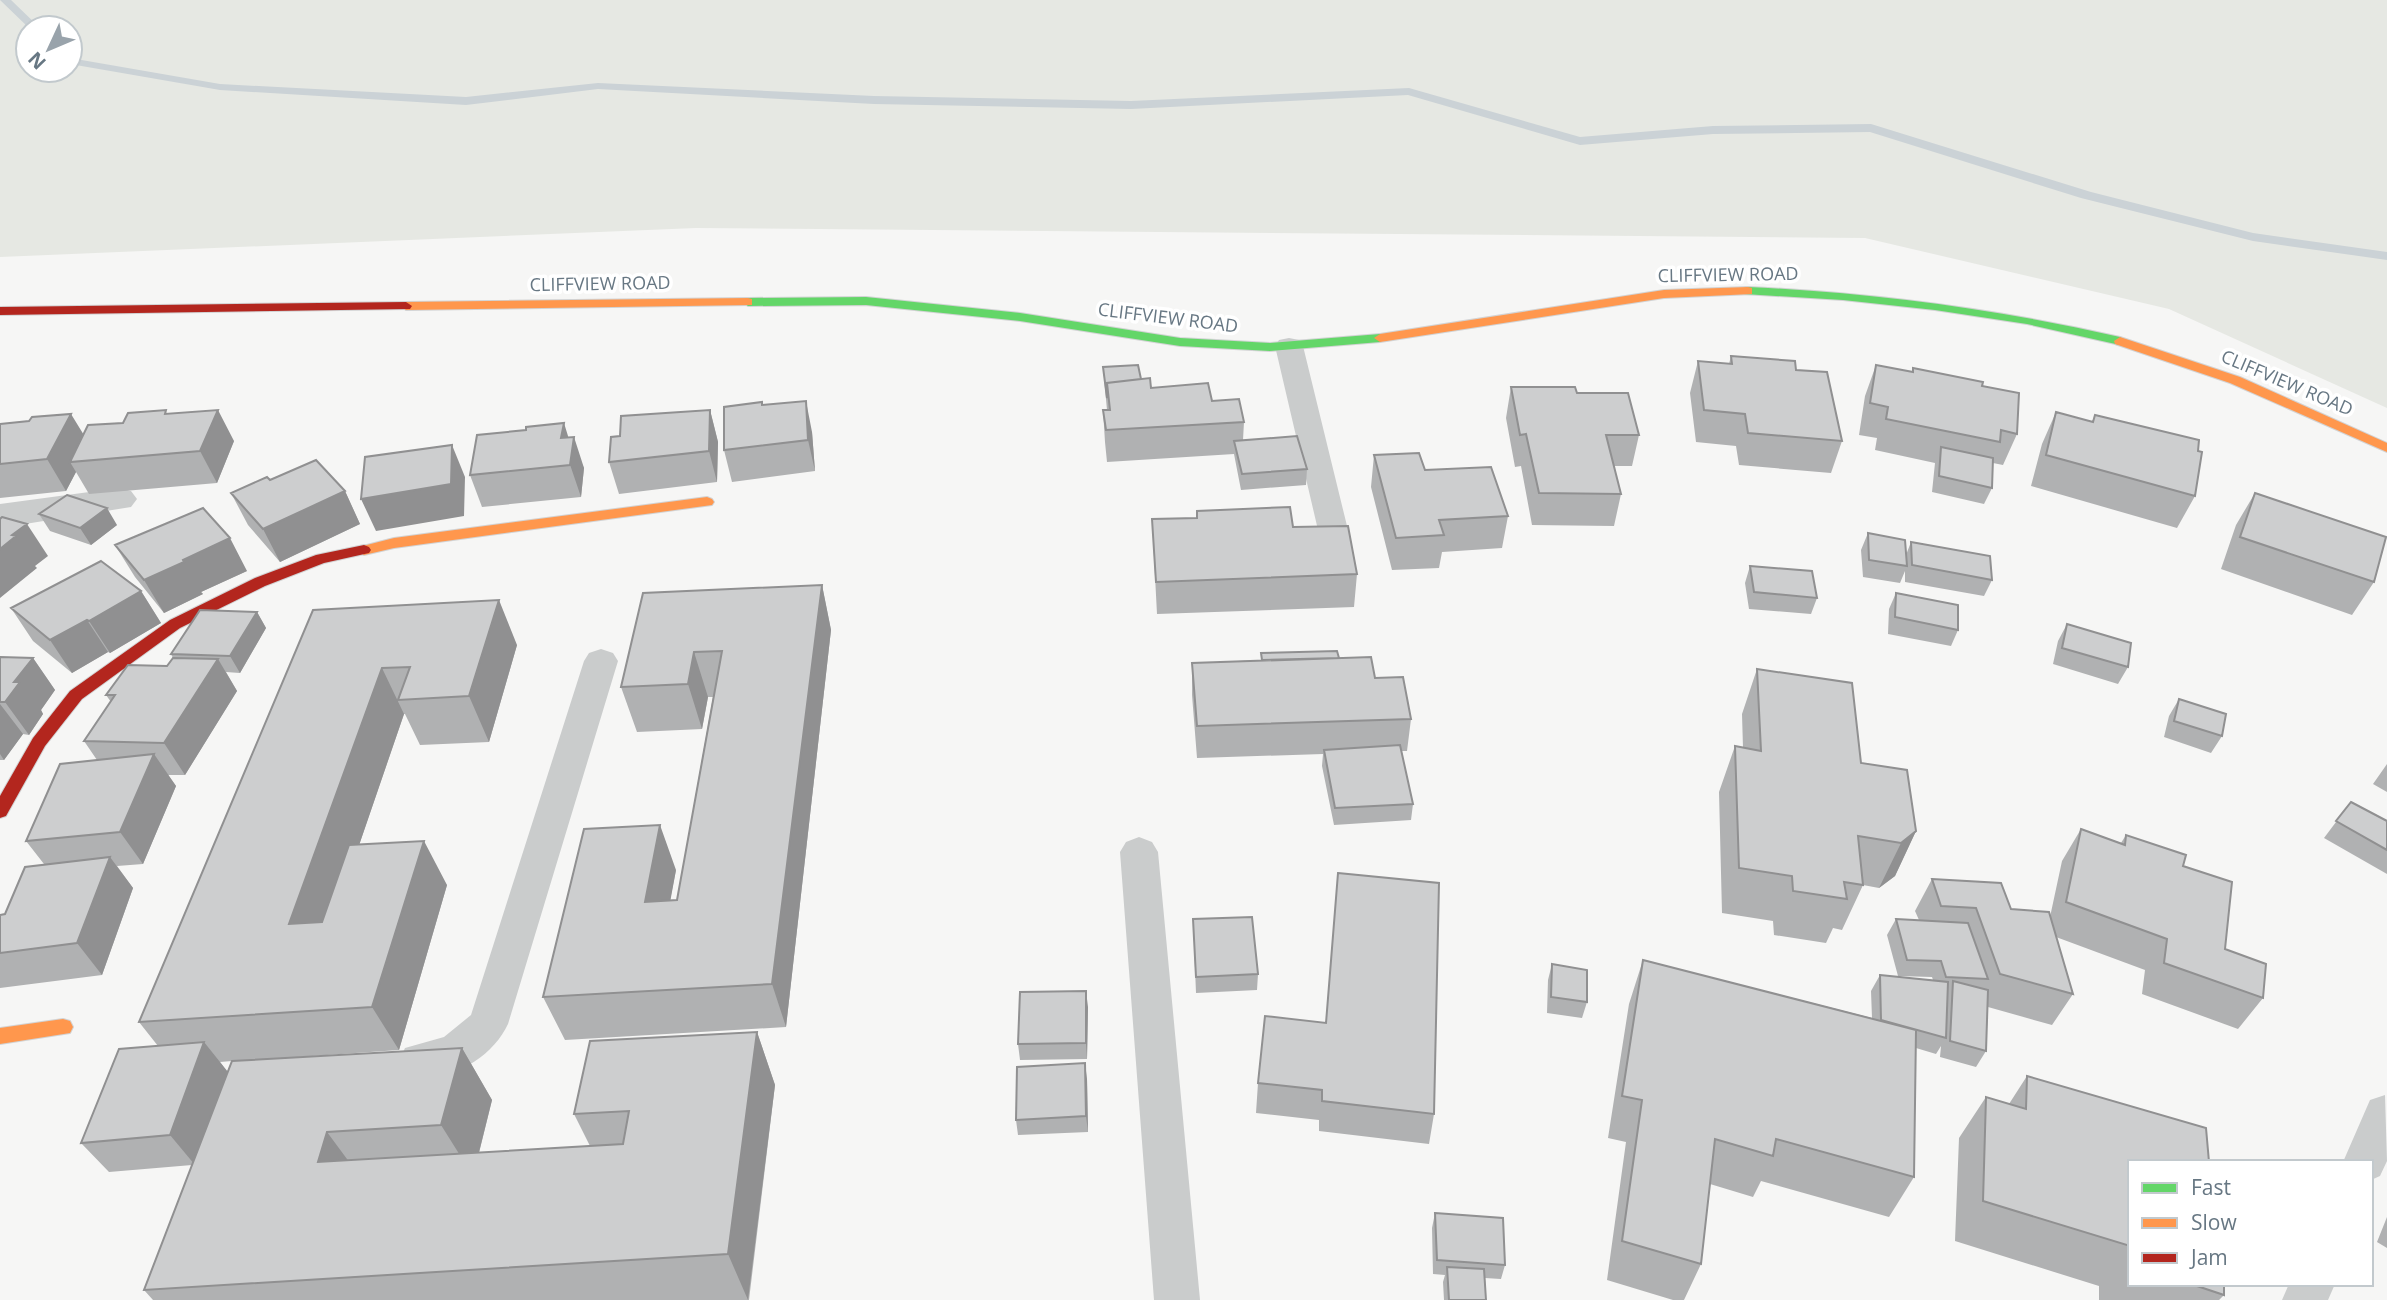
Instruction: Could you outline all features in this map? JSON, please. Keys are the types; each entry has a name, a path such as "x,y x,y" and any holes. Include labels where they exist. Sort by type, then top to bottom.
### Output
{"street":[{"name":"CLIFFVIEW ROAD","path":"0,312 866,301 1020,317 1180,342 1289,346 1373,339 1483,324 1664,294 1748,291 1841,294 1951,306 2026,318 2125,342 2235,380 2326,418 2387,448"},
{"path":"0,516 119,499"},
{"path":"0,811 39,742 76,695 175,624 260,582 321,559 394,543 707,502"},
{"path":"0,1036 63,1027"}],"lane":[{"path":"1289,346 1333,530"},
{"path":"383,1067 454,1053 471,1044 488,1024 601,661"},
{"path":"1139,852 1177,1300"},
{"path":"2366,1160 2385,1114"}],"shaded area":[{"path":"0,0 2387,0 2387,408 2169,309 1865,238 696,228 0,257"}],"building":[{"path":"1731,356 1795,361 1796,370 1827,372 1842,441 1748,433 1745,414 1704,410 1698,361 1732,364"},
{"path":"1138,365 1141,379 1107,383 1107,398 1103,367"},
{"path":"1876,365 1913,372 1913,368 1983,382 1982,386 2019,393 2017,434 2001,430 2000,442 1886,419 1888,407 1870,403"},
{"path":"1150,378 1151,388 1208,383 1212,401 1239,399 1244,422 1106,430 1103,410 1110,410 1107,383"},
{"path":"1511,387 1575,387 1577,393 1628,393 1639,435 1606,435 1621,494 1539,493 1526,434 1520,435"},
{"path":"806,401 808,440 724,450 724,407 762,402 762,405"},
{"path":"166,410 165,414 218,410 200,451 70,462 88,425 123,423 128,413"},
{"path":"710,410 709,451 609,462 611,437 620,436 621,416"},
{"path":"2056,412 2093,422 2095,415 2199,440 2198,451 2202,452 2195,496 2046,455"},
{"path":"71,414 47,459 0,464 0,424 29,421 32,417"},
{"path":"564,423 561,438 574,437 570,465 470,475 477,435"},
{"path":"1297,436 1307,469 1242,474 1234,441"},
{"path":"452,445 451,484 361,499 365,457"},
{"path":"1941,447 1993,458 1992,488 1939,476"},
{"path":"1419,453 1425,470 1491,467 1508,516 1439,520 1444,535 1396,538 1374,455"},
{"path":"316,460 345,491 263,529 231,493 267,477 270,480"},
{"path":"2255,493 2386,537 2374,582 2240,537"},
{"path":"67,495 107,508 80,528 39,514"},
{"path":"1290,507 1293,527 1348,526 1357,574 1156,582 1152,519 1197,518 1197,511"},
{"path":"203,508 230,538 144,580 115,545"},
{"path":"2,517 27,524 12,535 16,536 0,549 0,519"},
{"path":"1868,533 1905,540 1907,566 1869,560"},
{"path":"1911,542 1990,556 1992,580 1912,565"},
{"path":"101,561 141,591 50,640 11,608"},
{"path":"1750,566 1812,571 1817,598 1754,592"},
{"path":"822,585 772,984 543,997 584,829 660,825 645,902 677,900 722,651 694,652 688,684 621,687 643,593"},
{"path":"1896,593 1958,605 1958,630 1895,617"},
{"path":"499,600 469,696 398,700 410,667 382,668 289,924 322,922 349,845 424,841 372,1007 139,1022 313,610"},
{"path":"200,610 257,612 230,656 171,654"},
{"path":"2067,624 2131,643 2128,667 2062,648"},
{"path":"1337,651 1339,658 1262,660 1261,653"},
{"path":"0,657 33,658 14,682 20,682 5,702 0,702"},
{"path":"1371,657 1375,678 1403,677 1411,719 1197,726 1192,663"},
{"path":"173,658 218,659 164,743 84,741 115,695 106,695 128,665 167,666"},
{"path":"1757,669 1852,683 1861,763 1907,770 1916,831 1901,843 1858,836 1863,885 1844,882 1847,899 1793,891 1792,876 1739,868 1735,746 1761,751"},
{"path":"2179,699 2226,714 2222,736 2174,721"},
{"path":"1400,745 1413,804 1335,808 1324,750"},
{"path":"154,754 120,832 26,841 60,764"},
{"path":"2351,802 2387,821 2387,850 2336,821"},
{"path":"2081,829 2125,845 2126,835 2186,855 2183,866 2232,882 2225,949 2266,964 2263,998 2164,963 2167,939 2066,902"},
{"path":"110,857 77,943 0,953 0,915 5,914 25,867"},
{"path":"1338,873 1439,883 1434,1114 1322,1101 1322,1090 1258,1083 1265,1016 1326,1023"},
{"path":"1932,879 2001,883 2011,909 2049,912 2073,994 2000,974 1976,908 1941,906"},
{"path":"1252,917 1258,974 1196,977 1193,919"},
{"path":"1896,919 1968,923 1988,979 1946,977 1941,961 1907,960"},
{"path":"1643,960 1916,1030 1914,1177 1776,1139 1773,1156 1715,1139 1701,1264 1622,1241 1642,1100 1622,1096"},
{"path":"1552,964 1587,970 1587,1002 1551,997"},
{"path":"1880,975 1948,982 1946,1038 1881,1020"},
{"path":"1953,981 1988,990 1986,1051 1950,1041"},
{"path":"1086,991 1086,1043 1018,1044 1020,992"},
{"path":"757,1032 728,1254 144,1290 232,1061 462,1048 441,1125 327,1132 318,1162 623,1144 629,1111 574,1114 590,1041"},
{"path":"204,1042 170,1135 81,1143 119,1049"},
{"path":"1085,1063 1086,1116 1016,1120 1017,1067"},
{"path":"2027,1076 2206,1128 2209,1160 2128,1160 2128,1245 1983,1201 1986,1097 2026,1109"},
{"path":"1435,1213 1503,1218 1505,1265 1437,1260"},
{"path":"1447,1267 1484,1269 1486,1300 1449,1300"},
{"path":"2197,1286 2224,1286 2224,1295"}],"waterway":[{"path":"5,0 20,14"},
{"path":"84,63 220,87 466,101 598,86 874,100 1131,105 1409,91 1580,141 1713,130 1871,128 2086,195 2253,237 2387,256"}],"traffic: fast":[{"path":"1748,291 1843,296 1935,306 2027,321 2120,341"},
{"path":"748,302 866,301 1020,317 1180,342 1270,347 1380,338"}],"traffic: slow":[{"path":"1380,338 1664,294 1748,291"},
{"path":"406,306 748,302"},
{"path":"2120,341 2235,380 2387,448"},
{"path":"364,550 394,543 707,502"},
{"path":"0,1036 63,1027"}],"traffic: jam":[{"path":"0,311 406,306"},
{"path":"0,811 39,742 76,695 175,624 260,582 321,559 364,550"}]}
